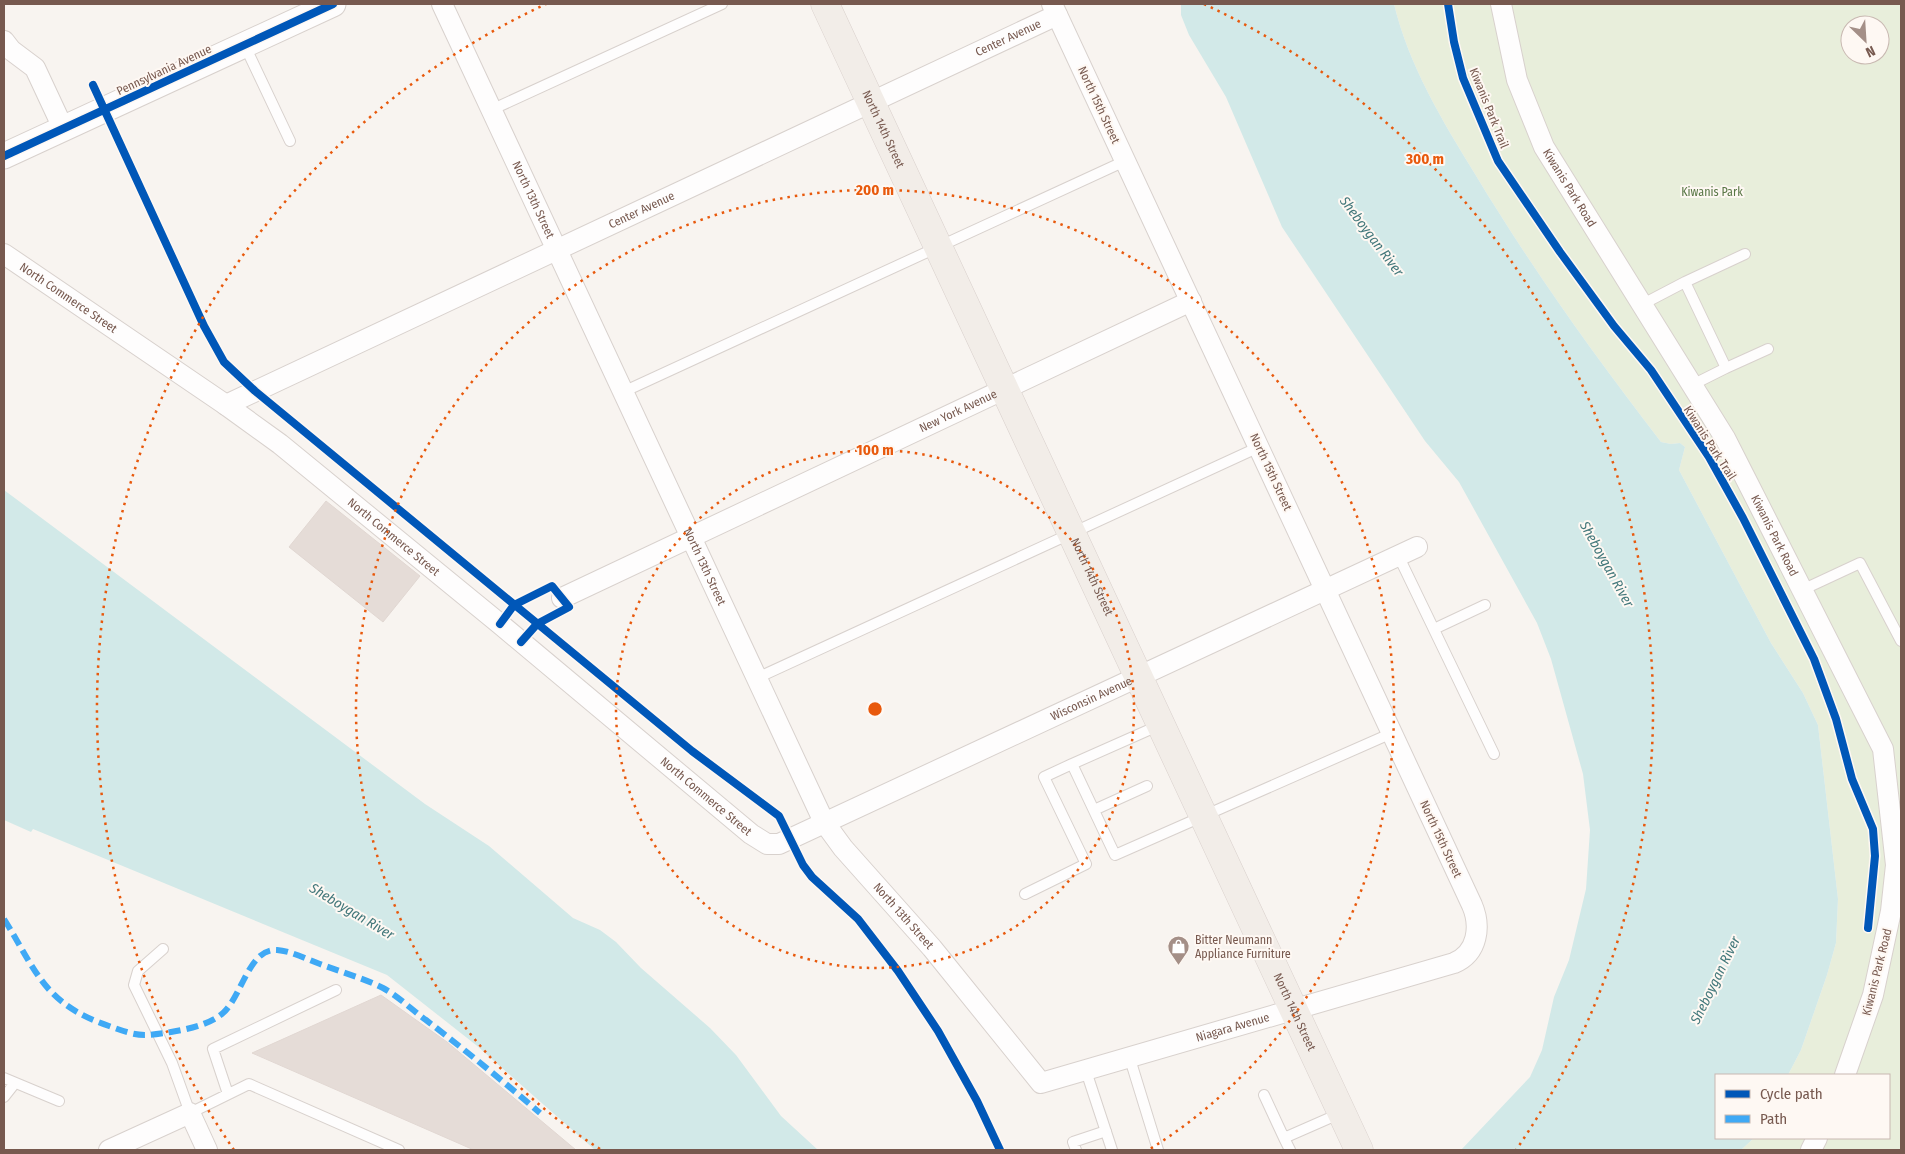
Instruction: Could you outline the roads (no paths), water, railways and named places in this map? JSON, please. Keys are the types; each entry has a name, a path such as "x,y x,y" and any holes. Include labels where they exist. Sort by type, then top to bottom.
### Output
{"main road":[{"name":"North 14th Street","path":"825,4 1359,1150"}],"street":[{"name":"Pennsylvania Avenue","path":"4,156 333,4"},
{"name":"North 13th Street","path":"442,4 824,822 842,848 932,948 1041,1083"},
{"name":"Kiwanis Park Road","path":"1501,4 1517,80 1544,147 1725,438 1884,749 1896,865 1886,941 1873,995 1845,1074"},
{"name":"Center Avenue","path":"226,405 871,102 1054,9"},
{"name":"North 15th Street","path":"1054,9 1260,447 1476,916 1478,930 1474,942"},
{"path":"4,41 10,50 35,68 63,128"},
{"name":"North Commerce Street","path":"4,254 226,405 280,444 497,621 744,828 767,844"},
{"name":"New York Avenue","path":"562,598 1191,301"},
{"name":"Wisconsin Avenue","path":"767,844 779,844 1417,547"},
{"name":"Niagara Avenue","path":"1041,1083 1130,1059 1457,962 1466,955 1474,942"},
{"path":"109,1150 190,1113 207,1150"}],"lane":[{"path":"491,110 722,4"},
{"path":"244,45 290,142"},
{"path":"623,392 1125,160"},
{"path":"1641,305 1745,254"},
{"path":"1685,282 1726,368"},
{"path":"1692,385 1768,349"},
{"path":"756,678 1260,447"},
{"path":"1398,555 1494,754"},
{"path":"1802,590 1860,563 1901,641"},
{"path":"1434,629 1485,605"},
{"path":"1026,894 1086,864 1044,777 1161,724"},
{"path":"1072,764 1115,855 1392,733"},
{"path":"1094,810 1148,786"},
{"path":"163,949 138,970 134,985 172,1063 190,1113 249,1084 399,1150"},
{"path":"228,1094 213,1049 336,990"},
{"path":"1130,1059 1158,1150"},
{"path":"1086,1071 1112,1150"},
{"path":"4,1078 59,1100"},
{"path":"4,1097 16,1082"},
{"path":"1264,1095 1290,1150"},
{"path":"1284,1138 1342,1113"},
{"path":"1076,1150 1073,1142 1106,1131"}],"water":[{"name":"Sheboygan River","path":"1181,4 1394,4 1408,49 1428,92 1463,154 1518,243 1587,343 1661,442 1680,443 1685,447 1679,470 1771,643 1803,693 1818,725 1838,899 1836,943 1827,975 1801,1050 1789,1074 1715,1074 1715,1139 1753,1139 1741,1150 1461,1150 1530,1077 1542,1050 1554,997 1569,960 1586,889 1590,830 1583,774 1551,659 1537,623 1459,482 1425,441 1282,227 1226,97 1189,35 1181,15"},
{"name":"Sheboygan River","path":"4,490 425,804 489,846 573,918 600,930 616,942 641,968 710,1028 736,1055 781,1116 818,1150 595,1150 476,1045 387,975 33,829 31,832 4,820"}],"place":[{"name":"Bitter Neumann Appliance Furniture","path":"1179,966"}],"park label":[{"name":"Kiwanis Park","path":"1712,192"}]}
